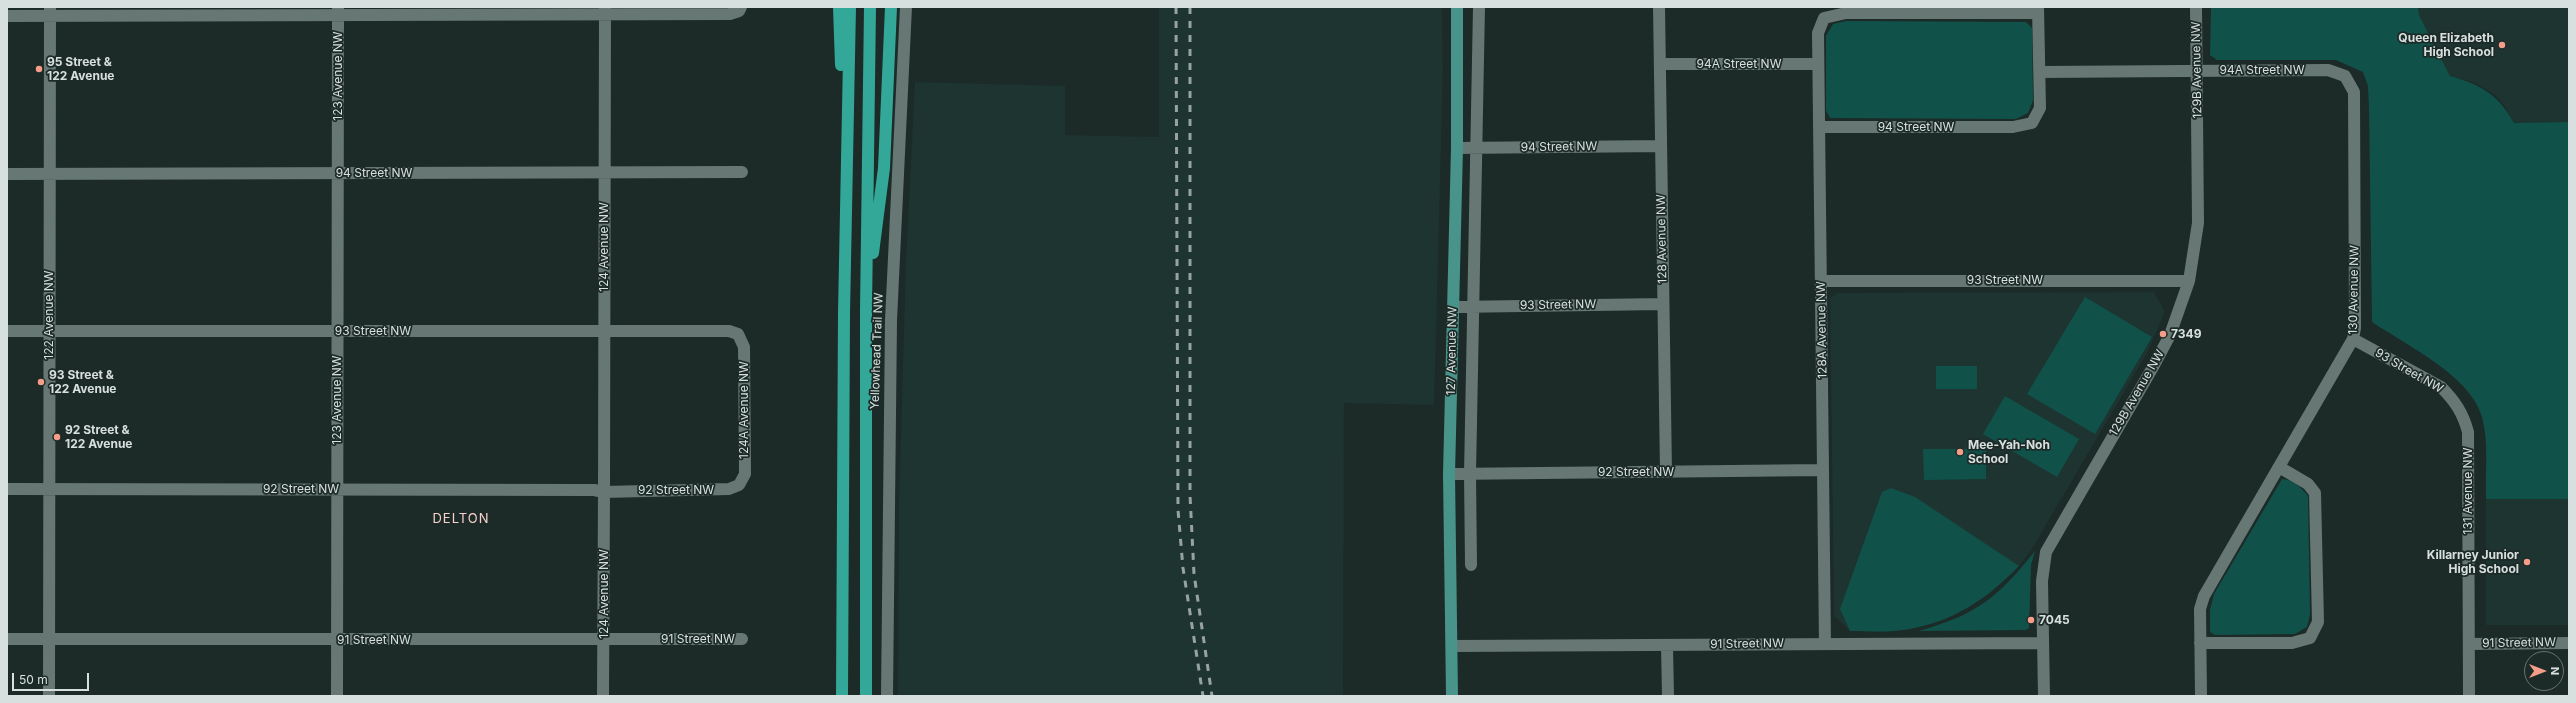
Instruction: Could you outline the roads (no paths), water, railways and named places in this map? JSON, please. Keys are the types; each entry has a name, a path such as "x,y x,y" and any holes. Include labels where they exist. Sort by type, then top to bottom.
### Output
{"highway":[{"path":"839,7 847,134"},
{"path":"842,696 847,134 850,7"},
{"name":"Yellowhead Trail NW","path":"866,696 866,310 870,7"},
{"path":"866,310 884,168 891,7"}],"main road":[{"name":"127 Avenue NW","path":"1452,696 1449,474 1457,148 1457,7"}],"street":[{"name":"Yellowhead Trail NW","path":"887,696 891,320 906,7"},
{"name":"127 Avenue NW","path":"1471,565 1470,474 1478,148 1479,7"},
{"name":"128 Avenue NW","path":"1659,7 1666,472"},
{"name":"129B Avenue NW","path":"2044,696 2042,581 2046,552 2170,335 2189,281 2198,223 2196,7"},
{"path":"7,16 50,11 605,10 730,14 740,9"},
{"name":"124 Avenue NW","path":"603,696 605,10"},
{"path":"2038,10 2040,72"},
{"name":"128A Avenue NW","path":"1826,644 1818,33 1824,18 1846,13 2038,10"},
{"name":"122 Avenue NW","path":"49,696 50,11"},
{"name":"123 Avenue NW","path":"337,696 338,11"},
{"name":"94A Street NW","path":"1660,64 1818,64"},
{"name":"94A Street NW","path":"2040,72 2328,70 2345,76 2354,92"},
{"name":"94 Street NW","path":"1819,127 2013,126 2032,123 2040,108 2040,72"},
{"name":"130 Avenue NW","path":"2201,696 2200,609 2204,596 2353,339 2355,328 2354,92"},
{"name":"94 Street NW","path":"1457,148 1661,146"},
{"name":"94 Street NW","path":"7,174 742,172"},
{"name":"93 Street NW","path":"1821,281 2189,281"},
{"name":"93 Street NW","path":"1453,307 1663,304"},
{"name":"93 Street NW","path":"7,331 729,331 738,334"},
{"name":"124A Avenue NW","path":"738,334 744,347 745,474 739,486"},
{"name":"93 Street NW","path":"2353,339 2441,387 2459,408"},
{"name":"131 Avenue NW","path":"2459,408 2468,432 2469,696"},
{"path":"2200,644 2292,643 2310,638 2318,622 2315,493 2308,484 2279,467"},
{"name":"92 Street NW","path":"1449,474 1823,470"},
{"name":"92 Street NW","path":"7,489 604,490 729,489 739,486"},
{"name":"91 Street NW","path":"7,639 742,639"},
{"name":"91 Street NW","path":"1452,646 2043,643"},
{"name":"91 Street NW","path":"2469,644 2569,643"},
{"path":"1667,645 1668,696"}],"railway":[{"path":"1176,7 1178,510 1183,568 1203,696"},
{"path":"1190,7 1190,495 1194,574 1212,696"}],"place":[{"name":"Queen Elizabeth High School","path":"2502,45"},
{"name":"95 Street & 122 Avenue","path":"39,69"},
{"name":"7349","path":"2163,334"},
{"name":"93 Street & 122 Avenue","path":"41,382"},
{"name":"92 Street & 122 Avenue","path":"57,437"},
{"name":"Mee-Yah-Noh School","path":"1960,452"},
{"name":"Killarney Junior High School","path":"2527,562"},
{"name":"7045","path":"2031,620"}],"district":[{"name":"DELTON","path":"461,519"}]}
